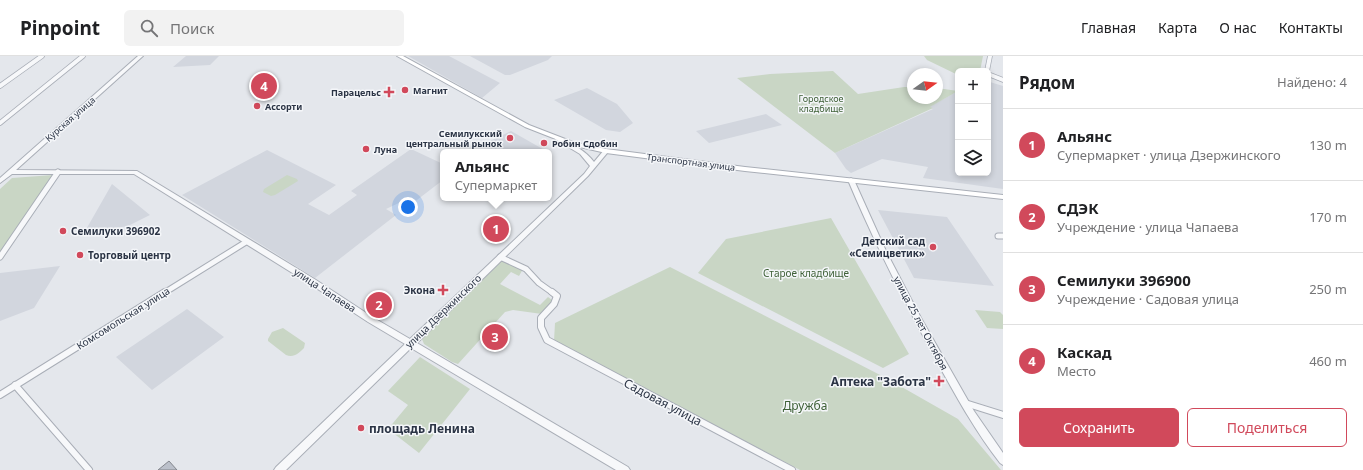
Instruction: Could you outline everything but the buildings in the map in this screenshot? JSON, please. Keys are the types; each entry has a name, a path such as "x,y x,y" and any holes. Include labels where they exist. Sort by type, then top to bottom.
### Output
{"main road":[{"name":"Транспортная улица","path":"399,56 515,120 557,138 606,151 1003,198"}],"street":[{"path":"0,86 42,56"},
{"path":"0,123 83,56"},
{"name":"Курская улица","path":"0,181 141,56"},
{"path":"988,68 990,56"},
{"path":"991,75 1003,80"},
{"path":"557,138 584,153 590,159 593,166"},
{"name":"улица Дзержинского","path":"279,470 500,257 593,166 606,151"},
{"name":"улица Чапаева","path":"10,172 135,172 410,343 625,470"},
{"path":"0,257 58,172"},
{"name":"улица 25 лет Октября","path":"851,180 866,217 897,280 965,403 980,428 1003,460"},
{"name":"Комсомольская улица","path":"0,396 15,385 246,242"},
{"name":"Садовая улица","path":"500,257 526,269 539,283 557,296 554,304 540,318 541,327 546,340 792,470"},
{"path":"15,385 89,470"},
{"path":"965,403 1003,415"}],"shaded area":[{"path":"186,56 219,56 210,65 173,67"},
{"path":"408,56 449,56 500,83 482,98"},
{"path":"470,56 552,56 548,60 510,75 505,75"},
{"path":"991,82 1003,86 1003,189 923,178 928,167 882,159 851,173 846,169 835,153 933,109 929,107 934,104 943,104 943,99 955,93 955,176 991,176"},
{"path":"587,88 617,104 633,123 620,132 606,130 554,100"},
{"path":"766,114 782,125 709,143 696,131"},
{"name":"Семилукский центральный рынок","path":"511,131 543,149 488,149 482,145"},
{"path":"411,149 440,163 440,182 413,203 403,201 386,209 396,215 315,278 182,195 267,150 336,185 308,204 329,215 357,195 351,191"},
{"path":"112,184 150,215 128,226 84,233"},
{"name":"Детский сад «Семицветик»","path":"878,210 947,217 994,286 914,278"},
{"path":"60,266 34,308 0,321 0,273"},
{"path":"187,309 224,337 152,390 116,357"}],"green space":[{"path":"924,56 983,56 981,68 955,68 955,74 927,60"},
{"name":"Городское кладбище","path":"833,71 858,94 907,87 907,104 935,104 930,107 933,108 835,153 737,78 770,74"},
{"name":"Городское кладбище","path":"943,89 955,91 955,93 943,100"},
{"path":"53,175 0,252 0,189 12,178"},
{"path":"287,175 297,179 298,181 275,195 271,196 263,192 264,189"},
{"name":"Старое кладбище","path":"831,218 909,354 883,368 698,273 726,239"},
{"path":"505,260 523,269 519,276 511,272 500,284 540,305 548,297 554,303 542,314 513,310 505,312 458,364 452,362 424,344 422,339 423,335 500,261"},
{"name":"Дружба","path":"670,267 886,378 958,419 1001,470 800,470 554,341 555,323"},
{"path":"975,310 1000,312 1003,315 1003,329 987,328"},
{"path":"283,328 305,343 304,348 300,352 291,356 286,355 268,341 272,332"},
{"path":"420,357 470,389 419,453 388,429 408,405 388,391"}],"place":[{"name":"Каскад","path":"264,86"},
{"name":"Магнит","path":"405,90"},
{"name":"Парацельс","path":"389,92"},
{"name":"Ассорти","path":"257,106"},
{"name":"Семилукский центральный рынок","path":"510,138"},
{"name":"Робин Сдобин","path":"544,143"},
{"name":"Луна","path":"366,149"},
{"name":"Альянс","path":"496,229"},
{"name":"Семилуки 396902","path":"63,231"},
{"name":"Детский сад «Семицветик»","path":"933,247"},
{"name":"Торговый центр","path":"80,255"},
{"name":"Экона","path":"443,290"},
{"name":"СДЭК","path":"379,305"},
{"name":"Семилуки 396900","path":"495,337"},
{"name":"Аптека \"Забота\"","path":"939,381"},
{"name":"площадь Ленина","path":"361,428"}]}
